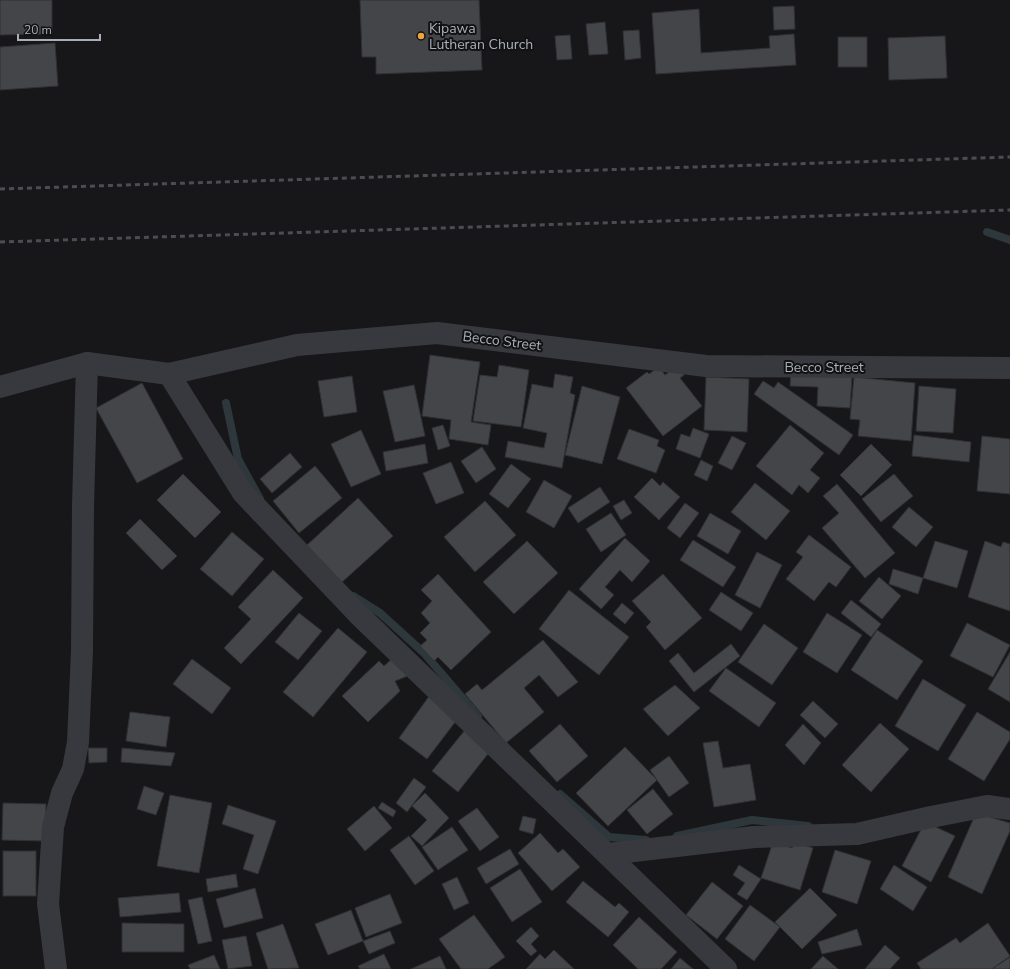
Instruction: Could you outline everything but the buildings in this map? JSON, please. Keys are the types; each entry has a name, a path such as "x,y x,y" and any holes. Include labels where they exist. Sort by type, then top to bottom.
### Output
{"street":[{"name":"Becco Street","path":"0,387 87,363 169,374 297,345 437,333 706,366 1010,368"},
{"path":"56,969 48,904 53,827 62,793 73,769 78,742 82,651 83,506 87,363"},
{"path":"169,374 243,493 359,615 726,969"},
{"path":"608,854 754,837 857,834 987,806 1010,809"}],"waterway":[{"path":"987,232 1010,240"},
{"path":"226,403 238,459 260,499"},
{"path":"353,596 380,613 424,653 478,716"},
{"path":"560,794 609,837 646,840"},
{"path":"677,836 752,820 808,826"}],"railway":[{"path":"0,189 1010,157"},
{"path":"0,242 1010,210"}],"place":[{"name":"Kipawa Lutheran Church","path":"421,36"}]}
